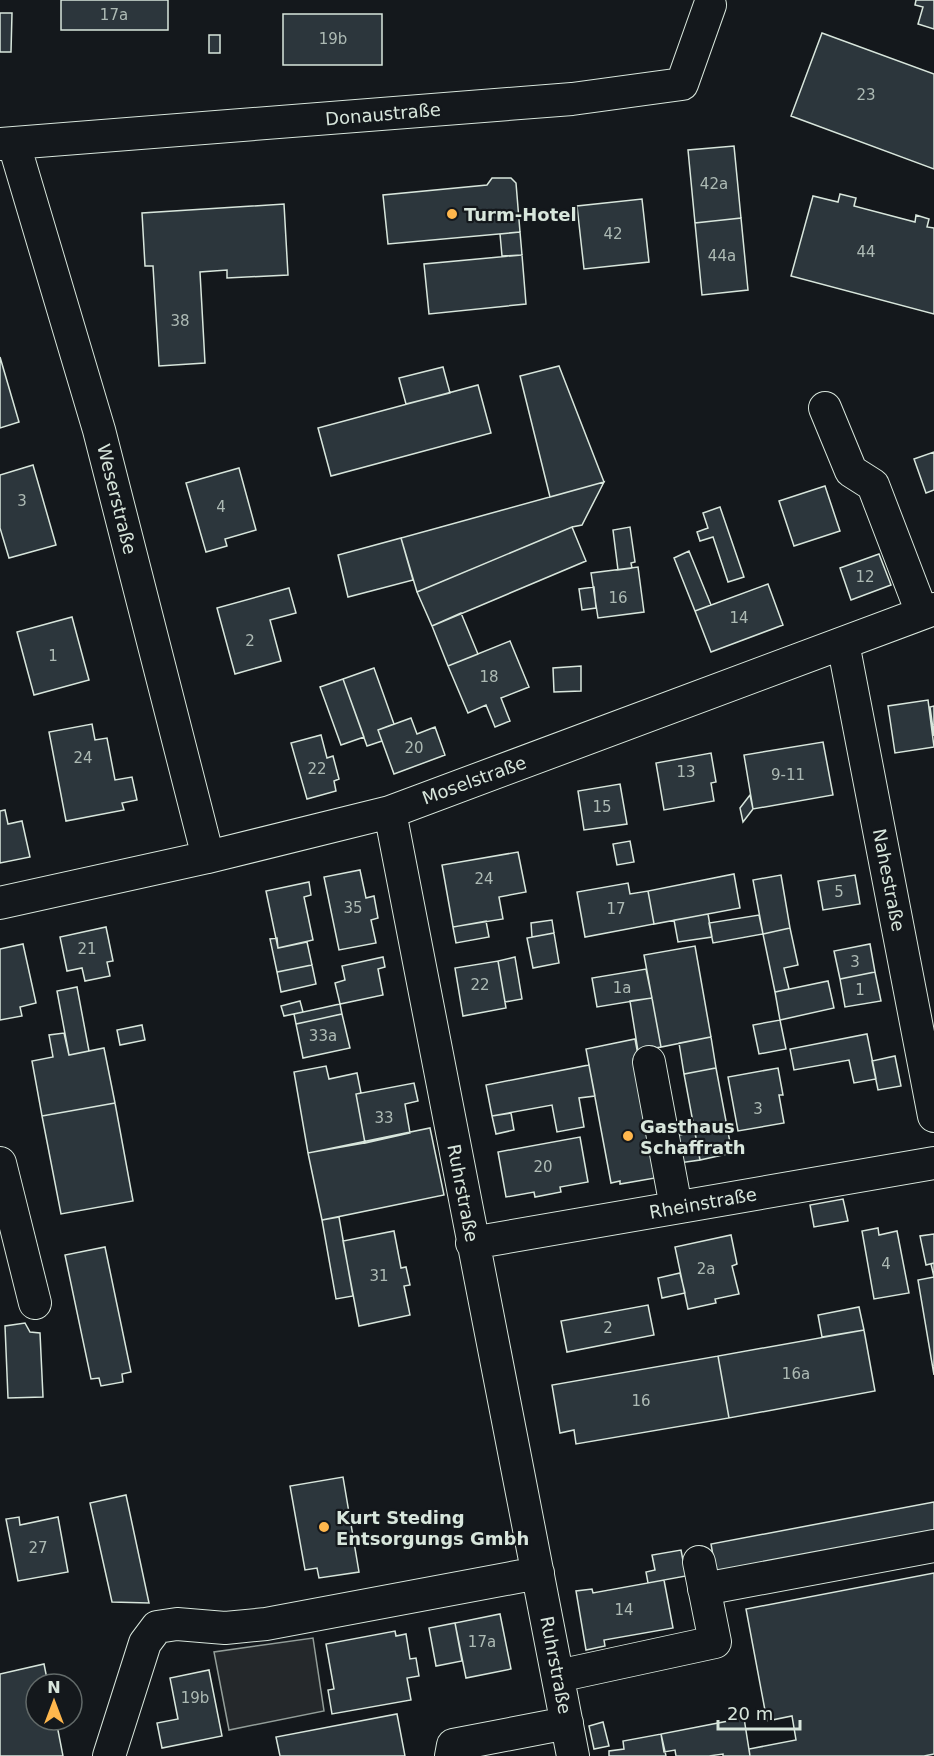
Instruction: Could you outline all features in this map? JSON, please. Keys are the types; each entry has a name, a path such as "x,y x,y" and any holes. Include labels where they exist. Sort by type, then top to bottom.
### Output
{"street":[{"name":"Donaustraße","path":"7,144 572,99 682,84 710,5"},
{"name":"Weserstraße","path":"7,144 99,430 208,857"},
{"path":"825,408 851,471 873,485 928,611"},
{"name":"Moselstraße","path":"0,903 208,857 390,812 928,611"},
{"name":"Nahestraße","path":"843,643 934,1116"},
{"name":"Ruhrstraße","path":"390,812 573,1756"},
{"path":"649,1062 676,1207"},
{"path":"0,1163 35,1303"},
{"name":"Rheinstraße","path":"472,1243 934,1163"},
{"path":"558,1676 715,1642 702,1576 934,1546"},
{"path":"109,1756 145,1643 157,1627 177,1623 225,1628 267,1623 538,1573"},
{"path":"451,1756 453,1745 567,1723"}],"shaded area":[{"path":"313,1638 324,1711 229,1730 214,1652"}],"building":[{"path":"61,0 168,0 168,30 61,30"},
{"path":"916,0 934,0 934,29 918,24 923,7 915,5"},
{"path":"0,13 12,13 11,52 0,52"},
{"path":"283,14 382,14 382,65 283,65"},
{"path":"822,33 934,74 934,169 791,116"},
{"path":"209,35 220,35 220,53 209,53"},
{"path":"734,146 741,218 695,223 688,150"},
{"name":"Turm-Hotel","path":"492,178 511,178 516,183 520,232 388,244 383,195 487,185"},
{"path":"840,194 856,198 854,206 915,222 916,215 929,219 927,227 934,228 934,314 791,276 813,196 838,202"},
{"path":"642,199 649,262 584,269 577,206"},
{"path":"284,204 288,275 227,278 227,270 200,272 205,363 159,366 153,266 145,266 142,213"},
{"path":"741,218 748,290 702,295 695,223"},
{"path":"520,232 522,255 502,256 500,234"},
{"path":"522,255 526,304 429,314 424,264"},
{"path":"0,357 19,422 0,428"},
{"path":"559,366 604,482 550,497 520,376"},
{"path":"443,367 450,393 406,404 399,378"},
{"path":"478,385 491,433 331,476 318,428"},
{"path":"934,452 934,490 926,493 914,459"},
{"path":"33,465 56,545 9,558 0,528 0,475"},
{"path":"239,468 256,530 225,539 227,546 206,552 186,483"},
{"path":"604,482 582,525 572,527 417,592 401,538"},
{"path":"825,486 840,531 794,546 779,501"},
{"path":"720,507 744,577 728,582 713,537 700,541 697,532 708,528 703,513"},
{"path":"572,527 586,561 432,626 417,592"},
{"path":"630,527 635,562 631,563 632,568 618,570 613,530"},
{"path":"401,538 413,580 348,597 338,555"},
{"path":"689,551 711,605 695,611 674,558"},
{"path":"879,554 891,585 851,600 840,568"},
{"path":"638,567 644,612 598,618 591,573"},
{"path":"768,584 783,625 711,652 695,611"},
{"path":"594,587 596,608 582,610 579,589"},
{"path":"289,588 296,613 270,620 281,661 235,674 217,608"},
{"path":"461,613 478,654 448,666 432,626"},
{"path":"72,617 89,680 34,695 17,632"},
{"path":"510,641 529,687 501,698 510,721 495,727 486,705 468,713 448,666"},
{"path":"581,666 581,691 554,692 553,668"},
{"path":"374,668 394,724 378,730 382,741 367,746 343,679"},
{"path":"343,679 364,737 341,745 320,687"},
{"path":"928,700 934,747 895,753 888,706"},
{"path":"934,706 934,736 930,707"},
{"path":"411,718 417,734 435,727 445,755 394,774 378,730"},
{"path":"92,724 95,740 107,738 115,780 132,777 137,800 122,803 124,810 66,821 49,732"},
{"path":"321,735 327,758 333,756 339,779 334,781 336,791 307,799 291,743"},
{"path":"823,742 833,795 753,809 744,755"},
{"path":"711,753 716,782 711,783 714,801 664,810 656,763"},
{"path":"620,784 627,824 584,830 578,791"},
{"path":"750,795 753,809 743,822 740,808"},
{"path":"5,810 8,824 22,821 30,857 0,863 0,811"},
{"path":"630,841 634,862 617,865 613,844"},
{"path":"518,852 526,892 499,897 503,919 453,927 442,865"},
{"path":"360,870 366,898 374,896 378,918 371,920 376,943 339,950 324,877"},
{"path":"734,874 740,908 654,924 648,891"},
{"path":"781,875 790,928 763,934 753,880"},
{"path":"855,875 860,904 823,910 818,881"},
{"path":"309,882 311,895 304,897 313,940 278,948 266,891"},
{"path":"628,883 630,894 648,891 654,924 585,937 577,892"},
{"path":"708,914 712,937 678,942 674,920"},
{"path":"759,915 763,934 713,943 709,923"},
{"path":"552,920 554,933 532,937 531,923"},
{"path":"486,921 489,937 456,943 453,927"},
{"path":"106,927 113,961 107,962 110,976 85,981 82,968 67,971 60,937"},
{"path":"790,928 798,965 784,968 789,989 775,992 763,934"},
{"path":"554,933 559,963 533,968 527,938"},
{"path":"277,938 278,948 307,942 312,965 277,972 270,939"},
{"path":"23,944 36,1003 20,1007 22,1016 0,1020 0,949"},
{"path":"870,944 875,972 840,979 834,951"},
{"path":"695,946 711,1037 661,1047 644,955"},
{"path":"383,957 385,967 378,969 383,995 340,1004 335,983 345,980 342,966"},
{"path":"515,957 522,999 505,1002 498,961"},
{"path":"498,961 506,1008 463,1016 455,968"},
{"path":"312,965 316,984 281,992 277,972"},
{"path":"646,969 652,998 597,1007 592,978"},
{"path":"875,972 881,1001 845,1007 840,979"},
{"path":"828,981 834,1008 780,1020 775,992"},
{"path":"77,987 89,1051 69,1055 57,991"},
{"path":"652,998 661,1047 638,1051 630,1001"},
{"path":"300,1001 303,1012 284,1016 281,1006"},
{"path":"340,1004 342,1014 296,1024 294,1014"},
{"path":"342,1014 350,1048 303,1058 296,1024"},
{"path":"780,1020 786,1049 759,1054 753,1025"},
{"path":"142,1025 145,1040 120,1045 117,1030"},
{"path":"64,1033 69,1055 104,1048 115,1103 42,1116 32,1061 53,1057 49,1035"},
{"path":"867,1034 876,1079 854,1083 849,1060 794,1070 790,1049"},
{"path":"711,1037 716,1068 684,1074 679,1043"},
{"name":"Gasthaus Schaffrath","path":"635,1039 661,1177 620,1184 620,1181 611,1183 586,1049"},
{"path":"895,1056 901,1086 878,1090 872,1061"},
{"path":"589,1065 595,1096 579,1098 584,1127 557,1132 552,1105 492,1116 486,1085"},
{"path":"326,1066 329,1079 357,1073 361,1093 356,1094 365,1143 308,1153 294,1072"},
{"path":"716,1068 732,1153 700,1160 684,1074"},
{"path":"778,1068 783,1095 779,1095 784,1123 738,1131 728,1077"},
{"path":"414,1083 418,1101 405,1104 410,1133 365,1143 356,1094"},
{"path":"115,1103 133,1201 61,1214 42,1116"},
{"path":"511,1113 514,1130 496,1134 492,1116"},
{"path":"430,1128 444,1195 322,1220 308,1153"},
{"path":"695,1132 700,1160 679,1163 674,1136"},
{"path":"580,1137 588,1182 560,1187 561,1192 535,1197 534,1192 506,1197 498,1152"},
{"path":"843,1199 848,1221 814,1227 810,1205"},
{"path":"339,1217 353,1296 336,1299 322,1220"},
{"path":"878,1228 879,1235 897,1231 909,1293 874,1299 862,1231"},
{"path":"394,1231 401,1268 406,1267 410,1285 404,1286 410,1315 359,1326 343,1241"},
{"path":"934,1234 934,1263 926,1265 920,1236"},
{"path":"731,1235 737,1264 732,1266 739,1294 715,1299 716,1303 688,1309 675,1247"},
{"path":"105,1247 131,1372 122,1374 123,1382 101,1386 99,1378 91,1379 65,1255"},
{"path":"680,1273 685,1293 662,1298 658,1278"},
{"path":"934,1277 934,1375 918,1280"},
{"path":"648,1305 654,1335 567,1352 561,1321"},
{"path":"859,1307 864,1330 822,1337 818,1315"},
{"path":"25,1323 30,1332 40,1333 43,1397 8,1398 5,1326"},
{"path":"864,1330 875,1391 729,1418 718,1356"},
{"path":"718,1356 729,1418 576,1444 574,1430 560,1433 552,1385"},
{"name":"Kurt Steding Entsorgungs Gmbh","path":"343,1477 359,1572 319,1578 317,1568 305,1570 290,1486"},
{"path":"126,1495 149,1603 112,1602 90,1503"},
{"path":"934,1502 934,1538 717,1579 711,1544"},
{"path":"19,1517 20,1525 58,1517 68,1572 18,1581 6,1519"},
{"path":"681,1550 686,1576 648,1583 646,1572 655,1570 652,1555"},
{"path":"934,1573 934,1754 924,1756 750,1756 749,1749 796,1740 792,1716 767,1721 746,1609"},
{"path":"664,1580 673,1628 604,1640 605,1646 586,1650 576,1591 592,1589 593,1593"},
{"path":"500,1614 511,1669 466,1678 455,1623"},
{"path":"455,1623 462,1661 436,1666 429,1628"},
{"path":"395,1631 396,1636 406,1634 410,1659 416,1658 419,1676 407,1678 411,1700 332,1714 328,1690 334,1689 326,1644"},
{"path":"44,1664 46,1672 24,1672 24,1732 58,1732 63,1756 0,1756 0,1674"},
{"path":"209,1670 222,1736 162,1748 157,1723 178,1719 170,1678"},
{"path":"397,1714 405,1756 280,1756 276,1737"},
{"path":"744,1718 750,1756 723,1756 723,1754 676,1756 675,1750 664,1752 661,1734"},
{"path":"603,1722 609,1746 594,1749 589,1726"},
{"path":"661,1734 666,1756 609,1756 609,1751 624,1749 623,1741"}],"place":[{"name":"Turm-Hotel","path":"452,214"},
{"name":"Gasthaus Schaffrath","path":"628,1136"},
{"name":"Kurt Steding Entsorgungs Gmbh","path":"324,1527"}]}
